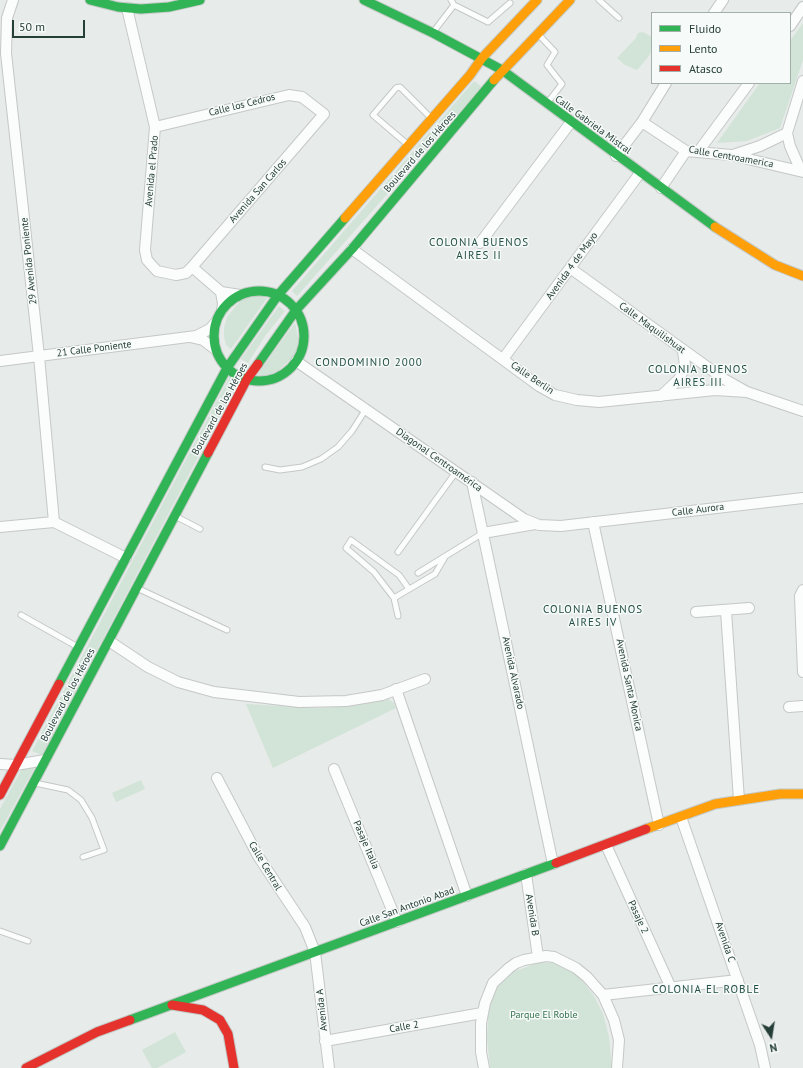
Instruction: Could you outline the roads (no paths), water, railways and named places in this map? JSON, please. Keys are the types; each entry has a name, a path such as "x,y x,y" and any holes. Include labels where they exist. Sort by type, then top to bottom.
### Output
{"main road":[{"path":"90,0 127,8 169,7 200,0"},
{"name":"Calle Gabriela Mistral","path":"364,0 433,33 502,70 616,156 746,248 775,264 803,276"},
{"name":"Boulevard de los Héroes","path":"0,795 227,368 278,295 470,75 482,58 537,0"},
{"name":"Boulevard de los Héroes","path":"0,846 33,783 46,762 247,379 296,310 352,249 502,70 538,35 570,0"},
{"path":"253,291 265,291 278,295 296,310 304,329 304,340 296,361 286,371 274,378 260,380 247,379 236,375 227,368 215,349 213,336 215,323 222,310 230,301 240,295 253,291"},
{"name":"Calle San Antonio Abad","path":"26,1068 97,1032 715,804 780,794 803,794"},
{"path":"172,1005 203,1010 220,1020 228,1034 234,1068"}],"street":[{"name":"29 Avenida Poniente","path":"13,0 7,18 6,53 39,356 54,522"},
{"path":"715,12 723,0"},
{"path":"791,25 803,7"},
{"name":"Avenida el Prado","path":"127,8 155,127 146,256 153,268 161,273 176,275 186,273 192,267"},
{"path":"802,171 790,146 787,133 803,81"},
{"path":"616,156 642,122 665,84"},
{"path":"698,152 747,84"},
{"name":"Calle los Cedros","path":"155,127 289,95 302,97 324,114"},
{"name":"Avenida San Carlos","path":"192,267 324,114"},
{"path":"480,243 571,122"},
{"name":"Calle Centroamerica","path":"642,122 686,150 731,155 802,171"},
{"path":"731,155 760,146 787,133"},
{"path":"661,188 686,150"},
{"name":"Avenida 4 de Mayo","path":"503,359 640,173"},
{"name":"Calle Berlin","path":"352,249 546,391 565,398 599,402 715,390 747,392"},
{"path":"192,267 221,292 223,298 222,310"},
{"name":"Calle Maquilishuat","path":"570,268 718,376 747,392 803,411"},
{"path":"221,292 240,295"},
{"name":"21 Calle Poniente","path":"0,361 188,337 203,333 215,323"},
{"name":"21 Calle Poniente","path":"188,337 203,340 215,349"},
{"path":"661,396 679,379 682,373 685,365 683,351"},
{"name":"Diagonal Centroamérica","path":"296,361 456,472 535,524 551,526 593,522"},
{"name":"Avenida Alvarado","path":"472,482 553,864"},
{"name":"Calle Aurora","path":"593,522 803,498"},
{"path":"0,527 54,522 126,558"},
{"name":"Avenida Santa Monica","path":"593,522 659,825"},
{"path":"483,533 535,524"},
{"path":"803,590 800,596 803,672"},
{"path":"696,612 726,611 749,608"},
{"path":"726,611 738,800"},
{"path":"109,641 162,675 195,688 214,692 325,703 366,699 425,679"},
{"path":"396,689 467,896"},
{"path":"789,707 803,706"},
{"path":"0,764 16,765 46,762"},
{"name":"Pasaje Italia","path":"334,769 397,922"},
{"name":"Calle Central","path":"217,778 258,856 305,928 315,952"},
{"name":"Avenida C","path":"681,817 763,1054 765,1068"},
{"name":"Pasaje 2","path":"606,845 671,988"},
{"name":"Avenida B","path":"526,874 538,957"},
{"name":"Avenida A","path":"315,952 329,1068"},
{"path":"484,1068 481,1052 480,1032 482,1013 491,988 500,975 516,963 538,957 554,957 576,968 591,981 603,996 614,1020 619,1040 617,1068"},
{"path":"603,996 738,980"},
{"name":"Calle 2","path":"325,1041 482,1013"}],"lane":[{"path":"599,0 619,18"},
{"path":"433,33 453,2 488,22 510,3"},
{"path":"538,35 555,52 547,65 562,84 547,105"},
{"path":"409,145 374,116 374,112 396,88 400,87 432,118"},
{"path":"265,467 280,470 302,467 321,459 338,447 352,431 366,409"},
{"path":"398,552 456,472"},
{"path":"174,516 200,529"},
{"path":"418,572 483,533"},
{"path":"398,616 394,598 374,572 346,548 351,540 399,575 409,589"},
{"path":"394,598 436,572 446,556"},
{"path":"137,588 227,630"},
{"path":"21,615 79,647"},
{"path":"33,783 68,790 76,795 92,818 104,850 83,857"},
{"path":"0,931 28,941"}],"district":[{"name":"COLONIA BUENOS AIRES II","path":"479,249"},
{"name":"CONDOMINIO 2000","path":"369,363"},
{"name":"COLONIA BUENOS AIRES III","path":"698,376"},
{"name":"COLONIA BUENOS AIRES IV","path":"593,616"},
{"name":"COLONIA EL ROBLE","path":"706,990"}],"park label":[{"name":"Parque El Roble","path":"544,1015"}]}
